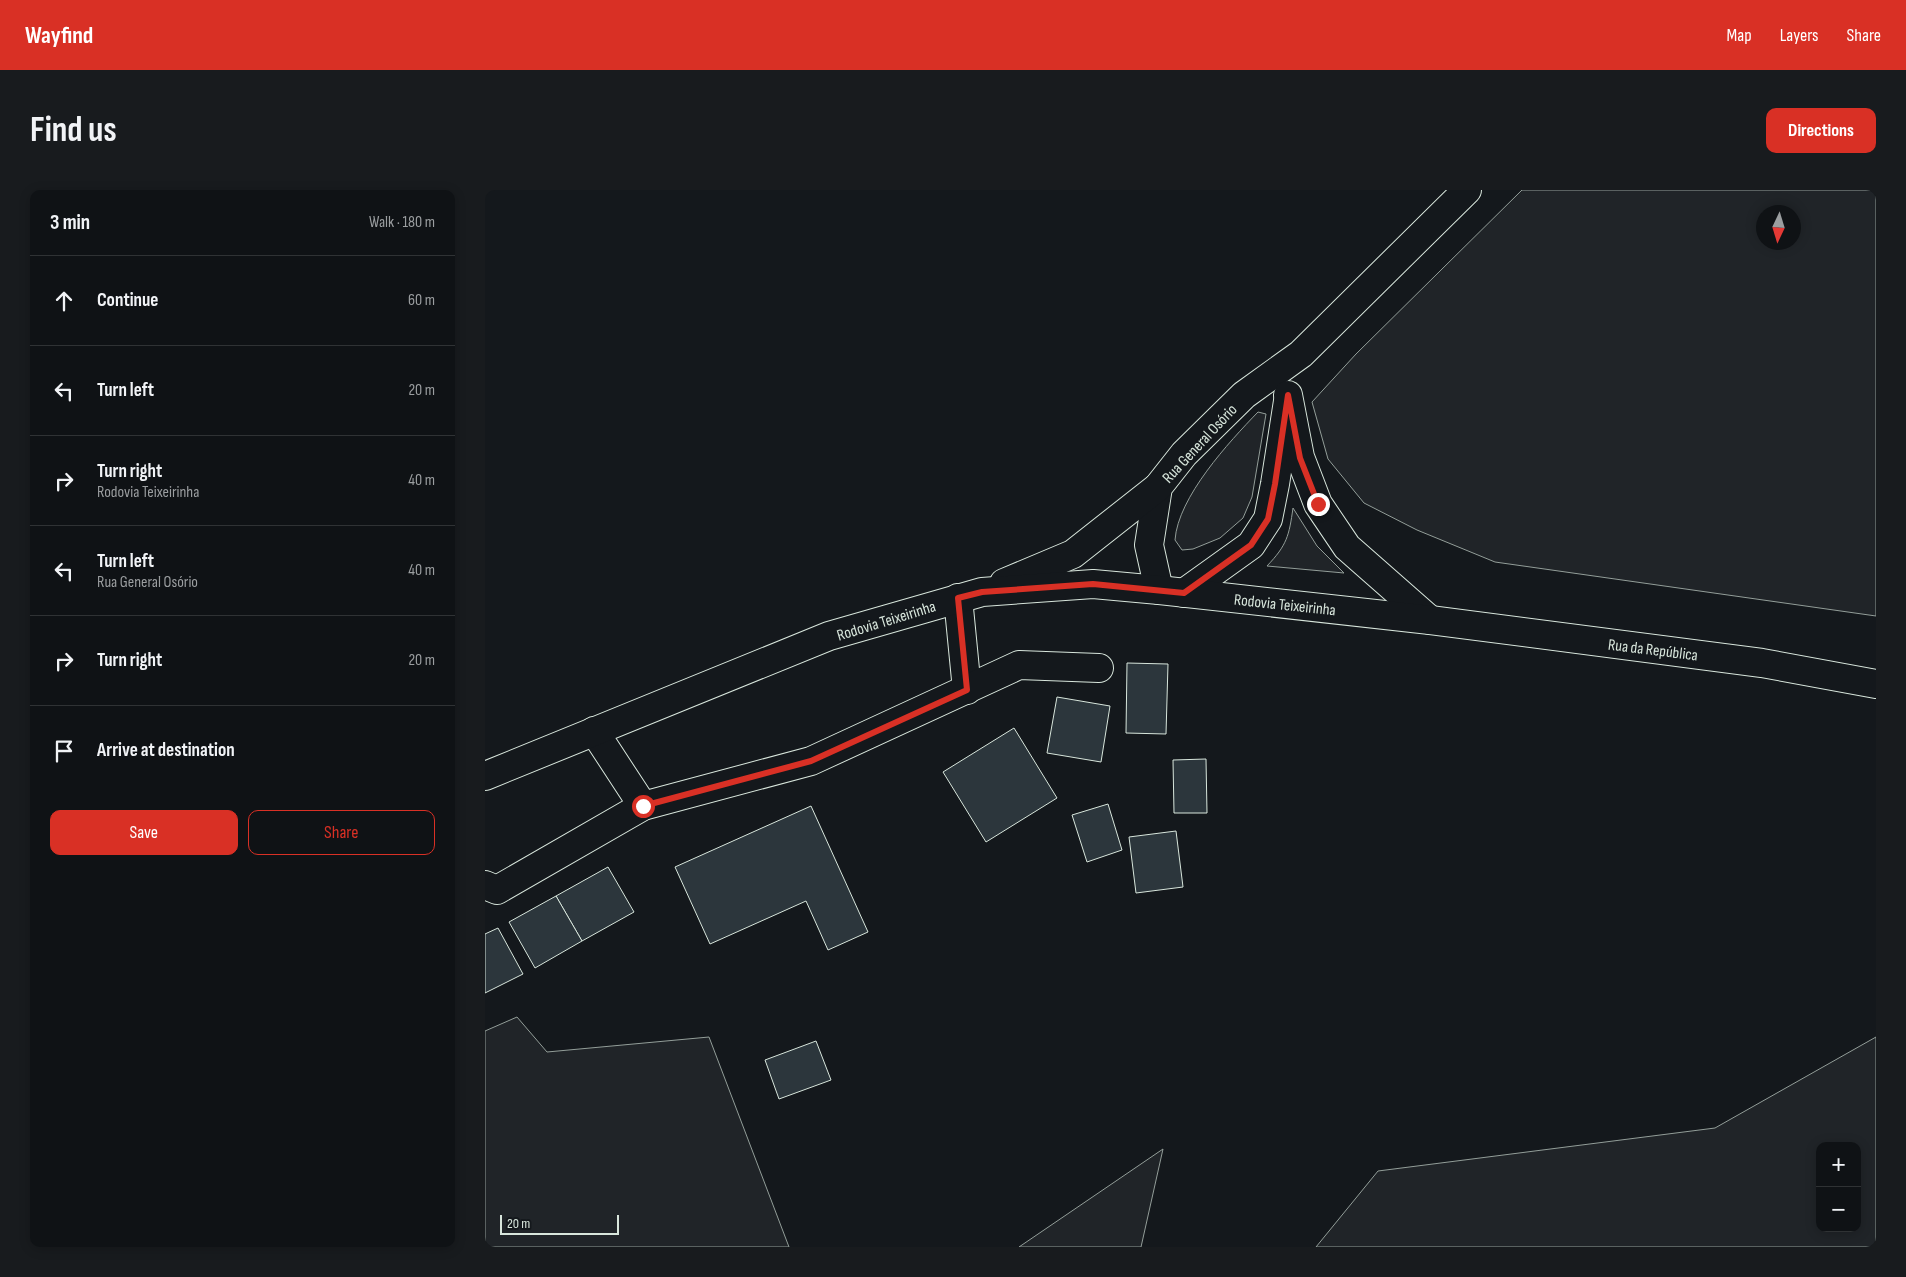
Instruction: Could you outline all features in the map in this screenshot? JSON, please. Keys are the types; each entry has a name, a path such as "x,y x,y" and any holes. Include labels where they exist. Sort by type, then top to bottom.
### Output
{"main road":[{"name":"Rua General Osório","path":"1301,354 1288,395 1268,519 1251,545 1172,591 1149,545 1158,487 1184,454 1245,395 1301,354 1467,190"},
{"path":"1288,395 1300,458 1318,504 1347,547 1430,620"},
{"path":"967,690 970,595 1073,554 1158,487"},
{"name":"Rodovia Teixeirinha","path":"485,776 829,636 970,595 1093,584 1430,620"},
{"name":"Rua da República","path":"1430,620 1762,663 1876,684"},
{"path":"485,885 497,890 643,806 811,761 1019,665 1099,668"},
{"path":"595,731 643,806"}],"shaded area":[{"path":"1522,190 1876,190 1876,616 1495,562 1417,530 1364,503 1328,459 1312,402 1356,354"},
{"path":"1258,412 1266,414 1252,497 1243,518 1220,538 1193,549 1182,550 1175,540 1178,523 1185,506 1220,454"},
{"path":"1293,508 1317,546 1344,573 1267,566 1286,540"},
{"path":"517,1017 547,1052 709,1037 789,1247 485,1247 485,1031"},
{"path":"1876,1037 1876,1247 1316,1247 1378,1171 1715,1128"},
{"path":"1163,1149 1141,1247 1019,1247"}],"building":[{"path":"1127,663 1168,664 1166,734 1126,733"},
{"path":"1057,697 1110,706 1101,762 1047,753"},
{"path":"1014,728 1057,798 986,842 943,772"},
{"path":"1206,759 1207,813 1174,813 1173,760"},
{"path":"1108,804 1122,850 1087,862 1072,815"},
{"path":"811,806 868,932 828,950 806,901 710,944 675,867"},
{"path":"1176,831 1183,887 1136,893 1129,837"},
{"path":"608,867 634,912 582,941 556,896"},
{"path":"556,896 582,941 535,968 509,922"},
{"path":"498,928 523,974 485,993 485,934"},
{"path":"816,1041 831,1080 779,1099 765,1060"}],"route":[{"path":"643,806 811,761 967,690 958,598 982,592 1093,584 1184,593 1251,545 1268,519 1288,395 1300,458 1318,504"}]}
